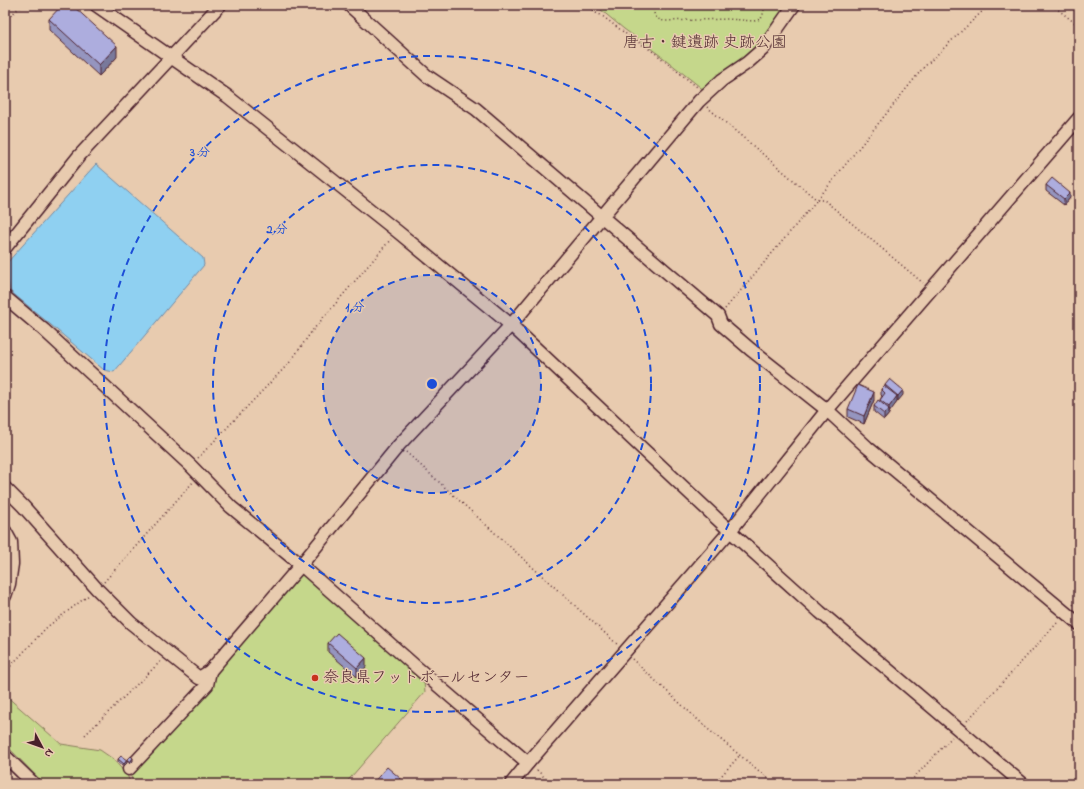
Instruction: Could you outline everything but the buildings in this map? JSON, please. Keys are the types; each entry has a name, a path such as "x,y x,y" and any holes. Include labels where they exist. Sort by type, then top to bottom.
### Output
{"street":[{"path":"96,5 227,96 398,232 511,325 820,612 1024,784"},
{"path":"5,248 79,156 220,5"},
{"path":"349,5 427,76 476,109 718,316 721,324 750,349 827,410 867,447 1079,624"},
{"path":"5,488 131,624 198,678 210,671 301,565 399,445 511,325 703,98 722,80 763,50 794,5"},
{"path":"511,784 730,530 827,410 1079,118"},
{"path":"5,297 44,330 191,466 231,507 301,565 528,763"},
{"path":"5,530 11,542 12,564 9,584 5,596"},
{"path":"129,769 207,685 210,671"},
{"path":"5,756 34,784"}],"path":[{"path":"5,21 22,5"},
{"path":"587,5 596,13 601,14 626,34 655,53 817,200 824,200 932,290"},
{"path":"653,5 656,18 666,21 728,19 754,21 761,19 765,5"},
{"path":"718,316 817,200 923,68 989,5"},
{"path":"1052,5 1079,26"},
{"path":"191,466 291,361 312,331 398,232"},
{"path":"399,445 709,730 775,784"},
{"path":"5,672 47,627 97,589 199,474"},
{"path":"908,784 1066,613"},
{"path":"85,735 168,654"},
{"path":"714,784 740,755"},
{"path":"528,763 551,784"}],"green space":[{"name":"唐古・鍵遺跡 史跡公園","path":"595,5 789,5 760,47 705,91"},
{"name":"奈良県フットボールセンター","path":"301,573 424,682 425,692 345,784 134,784 129,772 212,673"},
{"path":"5,695 61,744 100,750 113,759 127,775 131,784 44,784 5,744"}],"water":[{"path":"96,164 203,258 204,265 114,372 104,370 10,291 5,265"}],"place":[{"name":"奈良県フットボールセンター","path":"315,678"}]}
